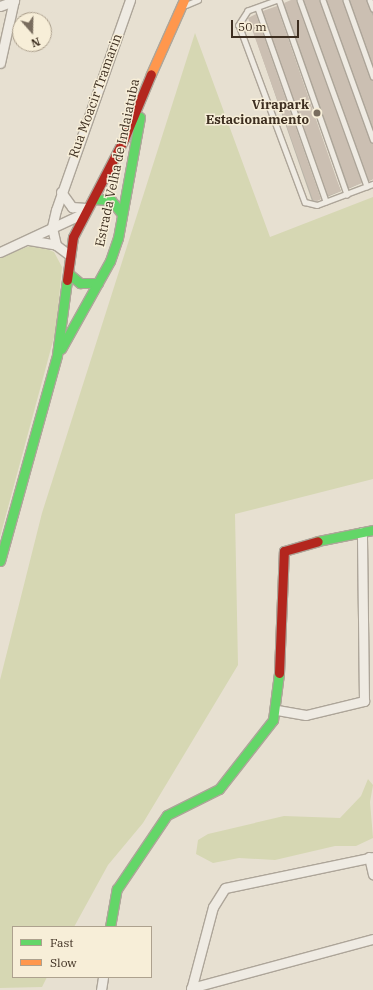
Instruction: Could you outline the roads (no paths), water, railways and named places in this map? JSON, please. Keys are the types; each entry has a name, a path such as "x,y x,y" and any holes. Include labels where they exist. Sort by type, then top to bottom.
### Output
{"main road":[{"path":"151,74 182,3"},
{"name":"Estrada Velha de Indaiatuba","path":"57,355 68,273 68,254 85,210 93,199 151,74"},
{"name":"Estrada Velha de Indaiatuba","path":"57,355 110,261 121,213 133,144 151,74"},
{"path":"93,199 111,200 121,213"},
{"path":"68,273 80,283 98,283"},
{"path":"0,561 57,355"},
{"path":"110,926 117,890 167,815 219,789 277,710 284,551 291,546 373,530"}],"street":[{"path":"0,6 14,0"},
{"path":"0,63 14,0"},
{"name":"Rua Moacir Tramarin","path":"52,227 61,192 130,0"},
{"path":"61,192 72,207 85,210"},
{"path":"0,252 30,240 85,210"},
{"path":"52,227 56,245"},
{"path":"30,240 56,245 68,254"},
{"path":"277,710 306,715 364,701 362,532"},
{"path":"191,989 213,907 225,888 371,857 373,875"},
{"path":"191,989 373,939"},
{"path":"101,990 103,978"}],"lane":[{"path":"182,3 198,0"},
{"path":"347,194 279,0 242,16 242,39 305,202 316,205 347,194 373,184"},
{"path":"300,0 367,186"},
{"path":"323,0 373,139"},
{"path":"346,0 373,76"},
{"path":"370,0 373,8"},
{"path":"258,8 326,201"}],"place":[{"name":"Virapark Estacionamento","path":"317,113"}]}
